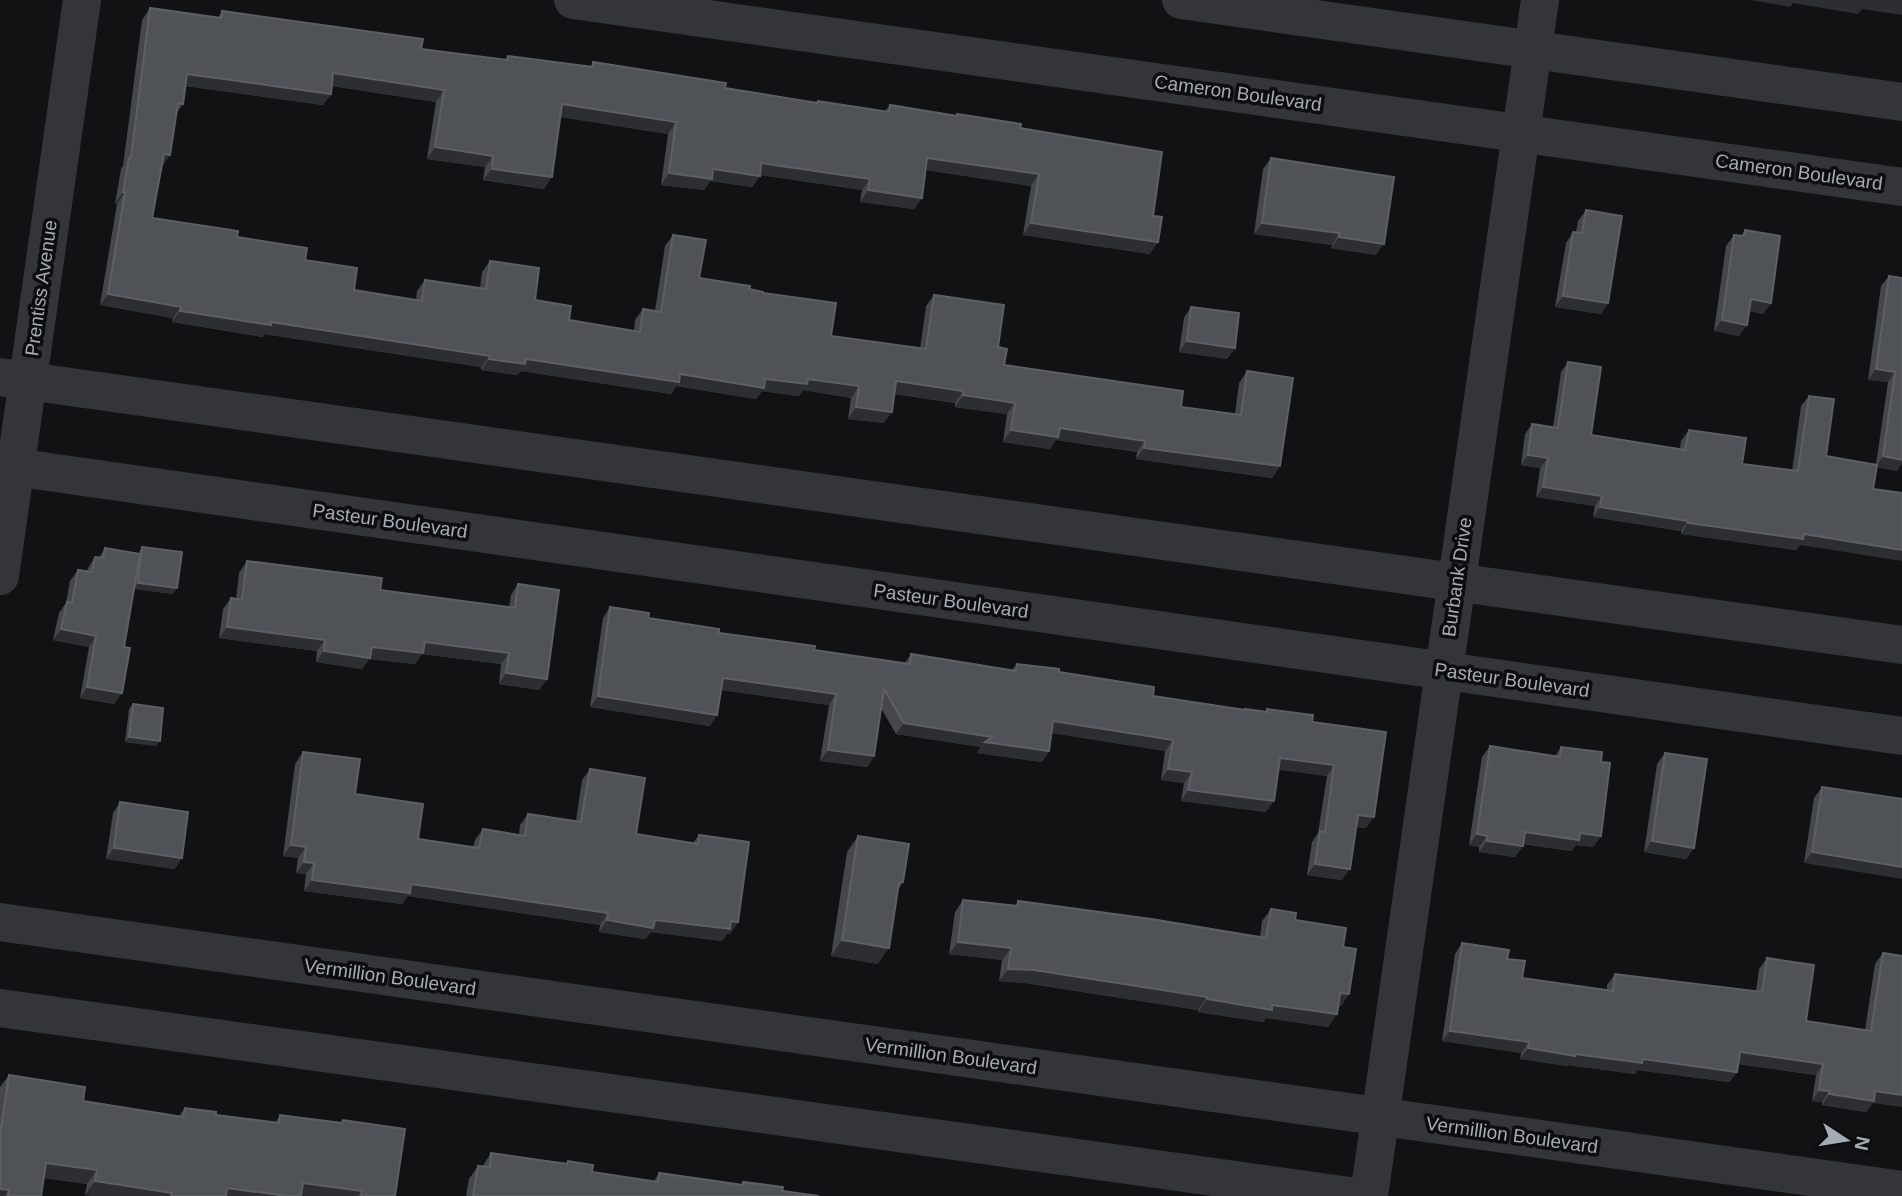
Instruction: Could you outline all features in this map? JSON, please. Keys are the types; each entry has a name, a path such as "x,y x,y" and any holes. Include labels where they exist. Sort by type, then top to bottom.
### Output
{"street":[{"name":"Prentiss Avenue","path":"0,576 14,379 82,0"},
{"name":"Cameron Boulevard","path":"573,0 1902,187"},
{"path":"1181,0 1902,102"},
{"name":"Burbank Drive","path":"1369,1196 1540,0"},
{"path":"14,379 1902,645"},
{"name":"Pasteur Boulevard","path":"8,466 1902,736"},
{"name":"Vermillion Boulevard","path":"0,922 1902,1190"},
{"path":"0,1008 1350,1196"}],"building":[{"path":"150,8 221,18 222,11 423,39 421,49 507,60 508,56 593,67 593,62 726,83 725,88 817,103 818,101 889,112 890,105 1021,124 1020,128 1162,152 1153,216 1162,217 1158,242 1031,223 1039,174 927,158 922,198 868,190 870,179 761,163 760,176 713,169 712,179 669,173 676,122 562,104 552,177 492,169 493,156 435,147 444,90 333,73 331,94 187,74 183,104 178,103 170,155 164,154 152,218 238,231 237,237 307,248 305,260 357,268 354,290 422,301 425,280 486,289 490,261 539,268 535,300 571,306 569,320 640,332 643,309 661,312 673,235 706,240 699,278 750,286 749,289 763,293 836,303 831,336 926,349 934,295 1004,305 998,347 1007,349 1004,365 1183,391 1181,407 1241,415 1247,371 1293,378 1280,466 1144,448 1145,441 1060,428 1058,437 1011,430 1015,403 963,395 963,391 896,381 892,412 856,407 859,386 808,379 807,384 765,379 764,388 680,374 679,382 526,359 525,364 489,359 490,356 271,322 271,325 180,311 181,307 108,294 123,192 131,158"},
{"path":"1271,158 1394,177 1384,244 1339,237 1339,233 1262,223"},
{"path":"1586,210 1622,216 1608,303 1563,296 1573,232 1582,233"},
{"path":"1745,230 1780,236 1771,303 1751,299 1747,325 1722,320 1734,235 1744,236"},
{"path":"1889,276 1902,278 1902,460 1883,456 1895,372 1876,369"},
{"path":"1191,307 1239,313 1235,348 1187,341"},
{"path":"1568,362 1601,367 1591,435 1685,450 1689,430 1746,438 1742,464 1798,471 1809,396 1834,399 1826,456 1877,465 1873,489 1902,493 1902,550 1804,534 1803,539 1688,523 1600,507 1602,496 1543,487 1548,458 1528,455 1532,424 1558,428"},
{"path":"142,547 182,552 177,588 138,583"},
{"path":"105,548 140,554 124,647 130,648 122,693 87,687 96,636 61,629 67,602 72,603 78,570 92,572 95,557 103,558"},
{"path":"247,561 382,578 380,590 515,608 518,584 559,590 547,679 506,673 509,653 425,642 423,653 372,647 370,658 324,651 325,640 227,627 231,598 242,600"},
{"path":"610,607 649,613 648,618 719,629 719,633 815,646 814,650 910,664 911,654 1016,671 1017,664 1059,669 1059,672 1154,687 1153,696 1245,710 1267,712 1267,709 1313,715 1312,722 1386,732 1374,817 1358,815 1350,869 1315,864 1320,831 1325,832 1334,765 1280,758 1274,801 1188,790 1192,772 1168,769 1173,740 1053,721 1049,751 985,742 992,737 904,723 884,689 874,756 828,750 836,694 723,678 717,715 598,696"},
{"path":"133,704 163,708 160,741 129,737"},
{"path":"1490,746 1560,757 1561,747 1602,752 1601,762 1610,763 1601,836 1580,833 1579,840 1525,832 1523,846 1487,841 1487,836 1477,834"},
{"path":"303,752 360,759 355,794 423,804 418,839 479,848 483,829 525,836 528,814 581,822 590,769 645,778 636,834 698,844 699,835 749,842 738,922 731,921 730,929 655,920 653,928 607,920 608,913 411,884 410,893 312,880 314,863 304,862 306,847 291,845"},
{"path":"1665,753 1707,759 1694,848 1652,841"},
{"path":"1822,787 1902,799 1902,867 1812,852"},
{"path":"120,802 188,812 182,858 114,848"},
{"path":"858,836 909,844 903,882 899,882 889,948 842,940"},
{"path":"963,900 1018,906 1018,901 1266,938 1271,909 1296,913 1295,920 1346,928 1343,947 1356,949 1349,994 1340,993 1337,1014 1272,1005 1272,1010 1034,970 1008,969 1011,948 958,942"},
{"path":"1462,943 1509,950 1507,959 1525,961 1522,978 1613,991 1615,974 1762,992 1767,958 1814,965 1806,1021 1871,1031 1883,953 1902,956 1902,1095 1875,1091 1874,1101 1829,1094 1829,1091 1819,1090 1823,1064 1740,1052 1737,1072 1643,1059 1642,1063 1575,1056 1528,1048 1529,1042 1450,1031"},
{"path":"9,1075 85,1087 83,1101 183,1117 185,1108 279,1123 280,1115 405,1129 395,1196 361,1196 362,1191 303,1183 301,1196 227,1188 226,1196 171,1196 172,1193 95,1181 97,1170 46,1163 41,1196 8,1196 9,1190 0,1189 0,1134"},
{"path":"491,1153 593,1165 592,1172 658,1182 659,1173 743,1185 743,1182 783,1187 782,1191 819,1196 473,1196 478,1166 490,1167"}]}
